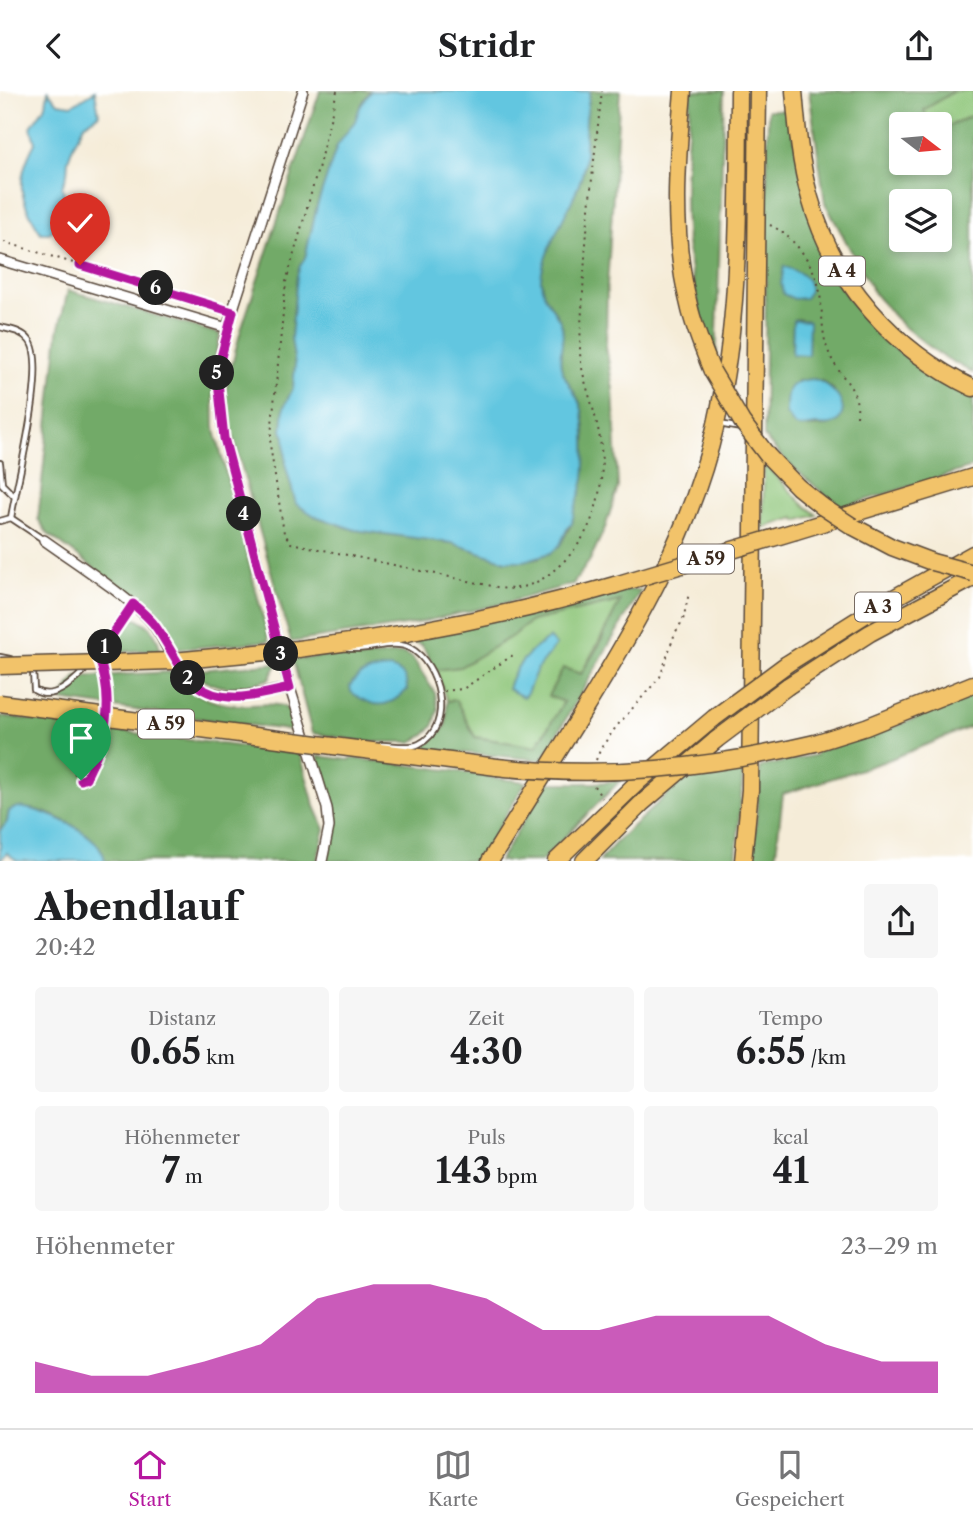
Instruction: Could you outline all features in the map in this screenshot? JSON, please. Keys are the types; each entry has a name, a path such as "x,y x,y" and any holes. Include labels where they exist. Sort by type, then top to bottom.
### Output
{"highway":[{"path":"683,91 677,190 681,265 693,319 712,371 742,422 768,456 798,487 852,526 892,547 973,573"},
{"path":"490,861 622,649 671,556 695,497 717,423 732,335 736,282 739,91"},
{"path":"743,861 750,790 758,91"},
{"name":"A 4","path":"794,91 803,170 810,199 824,236 847,280 871,312 907,347 930,365 973,388"},
{"name":"A 59","path":"0,666 173,661 298,649 500,615 615,585 973,477"},
{"name":"A 3","path":"556,861 610,807 714,718 787,664 881,605 973,554"},
{"name":"A 3","path":"584,861 641,804 716,740 788,686 870,633 973,578"},
{"name":"A 59","path":"0,703 497,767 558,772 624,772 753,758 815,743 878,723 973,684"}],"street":[{"path":"303,91 228,328 217,372 224,438 290,688 327,808 329,827 322,861"},
{"path":"0,260 228,328"},
{"path":"44,540 133,604 153,623 182,672 195,685 218,695 241,697 290,688"}],"lane":[{"path":"0,327 19,332 31,342 36,359 29,431 11,518"},
{"path":"717,423 756,431"},
{"path":"0,463 2,484 14,496"},
{"path":"0,521 11,518 44,540"},
{"path":"331,645 357,651 393,645 407,646 419,654 440,692 441,713 436,728 422,743 414,746 378,745 373,750"},
{"path":"0,657 28,663 34,672 34,690 41,695 51,695 75,680 98,656"}],"path":[{"path":"337,91 286,282 270,445 284,533 290,543 516,589 543,580 575,551 589,528 601,487 603,461 597,422 580,355 585,245 602,91"},
{"path":"756,219 782,231 796,244 807,261 820,291 822,325 828,351 837,370 857,398 857,416"},
{"path":"4,242 233,312"},
{"path":"595,765 601,748 616,727 660,677 675,633 683,620 689,593"},
{"path":"108,705 108,687 98,656 133,604"},
{"path":"440,692 463,689 516,653"},
{"path":"74,773 81,780 86,778 95,760 105,725"},
{"path":"593,780 594,787 610,807"}],"green space":[{"path":"320,91 370,91 360,107 356,121 337,146 317,206 305,258 297,276 291,337 295,365 293,388 284,407 282,431 285,437 286,467 295,500 315,516 355,530 452,543 506,561 538,558 560,545 573,521 584,461 584,418 579,401 561,368 562,327 543,292 541,279 547,252 582,175 590,91 620,91 607,286 606,347 613,389 618,487 605,528 590,560 573,584 413,624 291,642 229,422 225,393 240,333"},
{"path":"691,91 724,91 716,369 697,300 685,217"},
{"path":"809,91 954,91 925,112 889,112 889,175 952,175 952,125 973,115 973,373 939,354 902,325 874,293 825,203"},
{"path":"954,91 973,91 973,115 952,125 952,112 924,110"},
{"path":"768,110 789,110 810,213 831,270 857,308 892,345 932,375 973,396 973,467 840,508 787,462 764,437","holes":["793,320 809,321 808,355 792,354","797,381 822,381 834,390 836,422 828,426 807,427"]},
{"path":"68,290 220,334 213,372 214,426 269,641 177,649 144,605 48,534 38,519 58,332"},
{"path":"764,464 817,515 796,521 795,518 763,528"},
{"path":"627,590 641,590 542,760 423,749 446,726 447,701 456,700 475,737 536,747 564,702 548,696 563,668 581,674 599,645 620,601 531,621 514,635 460,667 436,670 422,645 413,642 413,638"},
{"path":"621,601 581,674 563,668 564,702 536,747 475,737 456,701 447,701 436,670 460,667 514,635 531,621"},
{"path":"131,618 151,629 160,649 106,653 119,627"},
{"path":"402,653 412,657 435,693 438,709 434,724 425,735 412,742 367,742 312,733 293,660 332,655 361,658"},
{"path":"278,663 269,679 237,687 208,683 188,671"},
{"path":"170,672 193,691 217,702 283,706 288,710 295,731 59,700 76,677"},
{"path":"973,694 973,726 883,762 783,794 775,861 753,861 760,767 816,755 816,752 907,722"},
{"path":"0,716 300,754 314,804 325,829 317,861 105,861 92,840 79,830 49,814 20,808 9,811 7,822 0,831"},
{"path":"318,756 488,775 526,782 478,861 327,861 332,834 331,821"},
{"path":"743,771 736,861 599,861 684,779"},
{"path":"620,781 541,861 499,861 547,783"}],"water":[{"path":"48,91 58,103 72,105 95,91 99,114 84,125 74,144 62,187 65,196 55,214 54,229 49,233 41,233 24,199 22,179 35,143 31,127 46,105"},
{"path":"371,91 590,91 582,175 553,239 541,278 545,295 562,326 561,367 580,404 585,435 584,479 572,524 560,545 551,553 524,561 506,561 452,543 355,530 315,516 296,504 286,467 285,437 282,431 284,407 293,388 295,365 291,338 297,276 305,258 317,206 337,146 355,121 360,107"},
{"path":"784,266 802,274 808,281 810,291 805,298 794,299 783,294 781,283"},
{"path":"793,320 809,321 808,355 792,354"},
{"path":"813,379 833,391 842,404 843,411 834,424 795,426 786,414 787,393 797,382"},
{"path":"549,638 556,645 537,669 527,693 523,697 508,689 523,660"},
{"path":"390,668 405,678 407,685 407,690 393,701 373,704 351,692 350,686 362,674"},
{"path":"17,807 28,808 69,823 93,840 105,861 17,861 7,853 0,861 0,831 7,822 9,811"}],"route":[{"path":"80,265 233,312 217,372 224,438 290,688 241,697 218,695 195,685 182,672 153,623 133,604 98,656 108,687 108,705 95,760 86,778 81,780"}]}
